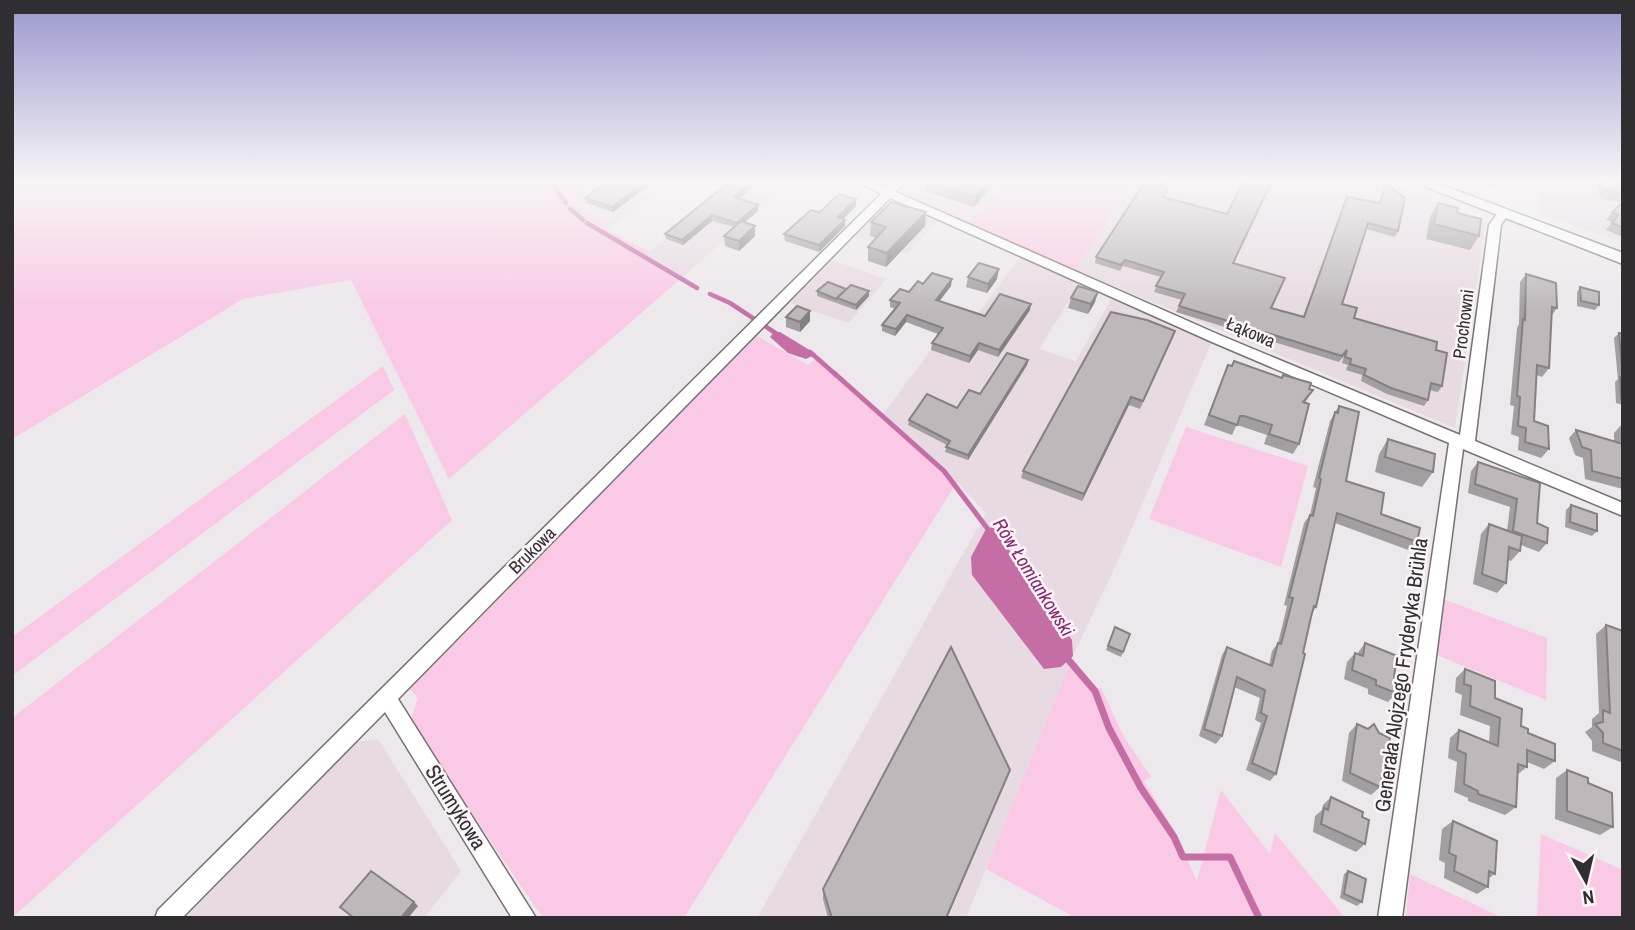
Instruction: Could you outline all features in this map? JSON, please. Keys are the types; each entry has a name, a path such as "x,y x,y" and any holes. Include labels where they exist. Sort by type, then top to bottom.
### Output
{"street":[{"name":"Brukowa","path":"166,918 856,226"},
{"name":"Łąkowa","path":"976,226 1217,339 1623,510"},
{"name":"Prochowni","path":"1462,441 1495,226"},
{"path":"1538,226 1623,259"},
{"name":"Generała Alojzego Fryderyka Brühla","path":"1390,918 1462,441"},
{"name":"Strumykowa","path":"386,697 525,918"}],"shaded area":[{"path":"12,226 603,226 649,251 647,255 684,276 449,479 351,280 243,299 12,439"},
{"path":"680,226 741,226 684,276 646,254"},
{"path":"865,226 932,226 908,254 855,237"},
{"path":"975,226 1105,226 1076,270"},
{"path":"1105,226 1485,226 1455,428 1076,270"},
{"path":"1577,226 1623,226 1623,243"},
{"path":"1020,257 1080,283 1039,349 1076,361 1112,298 1212,341 1116,565 1072,658 966,918 757,918 986,513 957,482 883,414 940,338 956,343"},
{"path":"832,260 886,279 849,323 790,303"},
{"path":"774,332 780,332 816,354 806,359 788,353 770,337"},
{"path":"757,336 808,365 819,356 957,482 684,918 543,918 410,723 418,698 410,689"},
{"path":"383,366 394,390 12,676 12,637"},
{"path":"405,414 452,520 12,918 12,718"},
{"path":"1186,427 1308,466 1281,567 1149,519"},
{"path":"993,527 1072,640 1073,656 1061,667 1044,669 972,575 971,557 986,529"},
{"path":"1443,599 1547,638 1546,700 1437,655"},
{"path":"1072,658 1089,688 1101,688 1124,737 1151,777 1144,781 1175,832 1197,881 1221,790 1270,854 1275,833 1345,918 1076,918 986,869"},
{"path":"378,739 461,871 424,918 185,918 355,742"},
{"path":"1541,834 1623,870 1623,918 1537,918"},
{"path":"1410,874 1503,918 1406,918"}],"building":[{"path":"674,226 698,226 682,240 665,234"},
{"path":"735,226 755,226 739,241 724,236"},
{"path":"793,226 838,226 819,245 784,234"},
{"path":"912,226 887,253 868,247 886,227"},
{"path":"1116,226 1250,226 1233,263 1285,278 1271,308 1304,317 1336,226 1367,226 1342,304 1357,308 1354,318 1437,342 1436,350 1447,353 1442,386 1431,383 1428,400 1391,388 1364,375 1366,369 1350,364 1351,359 1345,357 1347,350 1342,356 1179,306 1185,294 1156,286 1164,272 1125,260 1121,265 1096,257"},
{"path":"1381,226 1399,226 1398,231"},
{"path":"1443,226 1480,226 1479,236"},
{"path":"979,263 999,269 988,284 968,277"},
{"path":"932,273 952,279 936,300 985,316 1000,294 1031,304 999,350 979,343 970,356 932,343 943,328 907,315 896,329 882,325 900,303 890,300 900,289 909,292 918,281 923,284"},
{"path":"1526,274 1556,283 1557,308 1552,307 1549,368 1537,365 1534,421 1548,426 1549,449 1525,442 1526,428 1518,426 1520,397 1517,396 1523,319 1525,320"},
{"path":"828,282 846,289 836,299 817,291"},
{"path":"851,285 869,291 856,305 837,298"},
{"path":"1078,286 1098,292 1091,304 1071,298"},
{"path":"1580,287 1599,292 1599,305 1581,301"},
{"path":"797,306 810,311 800,322 786,317"},
{"path":"1111,312 1147,320 1175,331 1143,401 1131,397 1084,494 1023,471"},
{"path":"1619,333 1623,334 1623,378"},
{"path":"1007,353 1028,360 968,455 946,447 950,441 909,420 927,394 957,408 969,390 980,394"},
{"path":"1234,361 1282,378 1283,375 1311,383 1309,389 1313,390 1303,402 1309,404 1299,444 1269,434 1272,425 1240,416 1237,425 1209,415 1228,365 1232,366"},
{"path":"1620,377 1623,378 1623,398 1621,398"},
{"path":"1339,406 1359,412 1346,481 1384,493 1381,514 1420,528 1417,542 1337,513 1276,774 1252,763 1267,716 1261,713 1265,690 1237,677 1222,736 1204,729 1227,647 1272,666 1278,643 1281,644 1284,633 1293,598 1289,597 1310,515 1313,516 1321,479 1319,478 1335,412 1338,413"},
{"path":"1576,430 1623,444 1623,479 1592,471 1591,450 1582,447"},
{"path":"1388,439 1435,454 1433,472 1385,457"},
{"path":"1478,462 1540,483 1537,523 1548,528 1547,543 1513,531 1517,499 1475,484"},
{"path":"1571,505 1597,514 1597,531 1570,522"},
{"path":"1489,524 1522,536 1520,551 1509,547 1506,583 1482,574"},
{"path":"1606,625 1623,631 1623,751 1603,743 1603,733 1595,724 1603,722 1603,710 1610,713"},
{"path":"1115,627 1130,634 1123,652 1108,646"},
{"path":"1365,643 1397,656 1394,677 1398,679 1396,693 1376,685 1376,680 1352,670 1355,653 1363,656"},
{"path":"951,647 1010,770 946,918 832,918 823,889"},
{"path":"1465,669 1495,681 1495,698 1522,709 1521,726 1528,729 1528,733 1555,744 1555,761 1527,750 1527,767 1518,764 1516,807 1478,794 1478,791 1464,784 1466,754 1457,750 1459,730 1498,746 1500,718 1470,706 1471,686 1464,684"},
{"path":"1357,724 1368,729 1374,724 1379,733 1390,738 1380,787 1350,773"},
{"path":"1567,770 1588,778 1588,783 1612,793 1613,827 1567,811"},
{"path":"1331,797 1363,812 1362,817 1369,820 1365,844 1321,824 1324,808 1328,810"},
{"path":"1453,821 1497,841 1495,874 1489,871 1488,887 1454,871 1456,856 1449,853"},
{"path":"371,871 414,902 401,918 354,918 340,907"},
{"path":"1348,871 1366,879 1362,902 1344,894"}],"waterway":[{"name":"Rów Łomiankowski","path":"593,226 697,288"},
{"name":"Rów Łomiankowski","path":"710,294 730,303 777,334"},
{"name":"Rów Łomiankowski","path":"810,352 836,375"},
{"name":"Rów Łomiankowski","path":"834,373 944,471 990,532"},
{"name":"Rów Łomiankowski","path":"1066,657 1095,691 1109,728 1141,788 1174,837 1183,857 1230,857 1259,918"}]}
